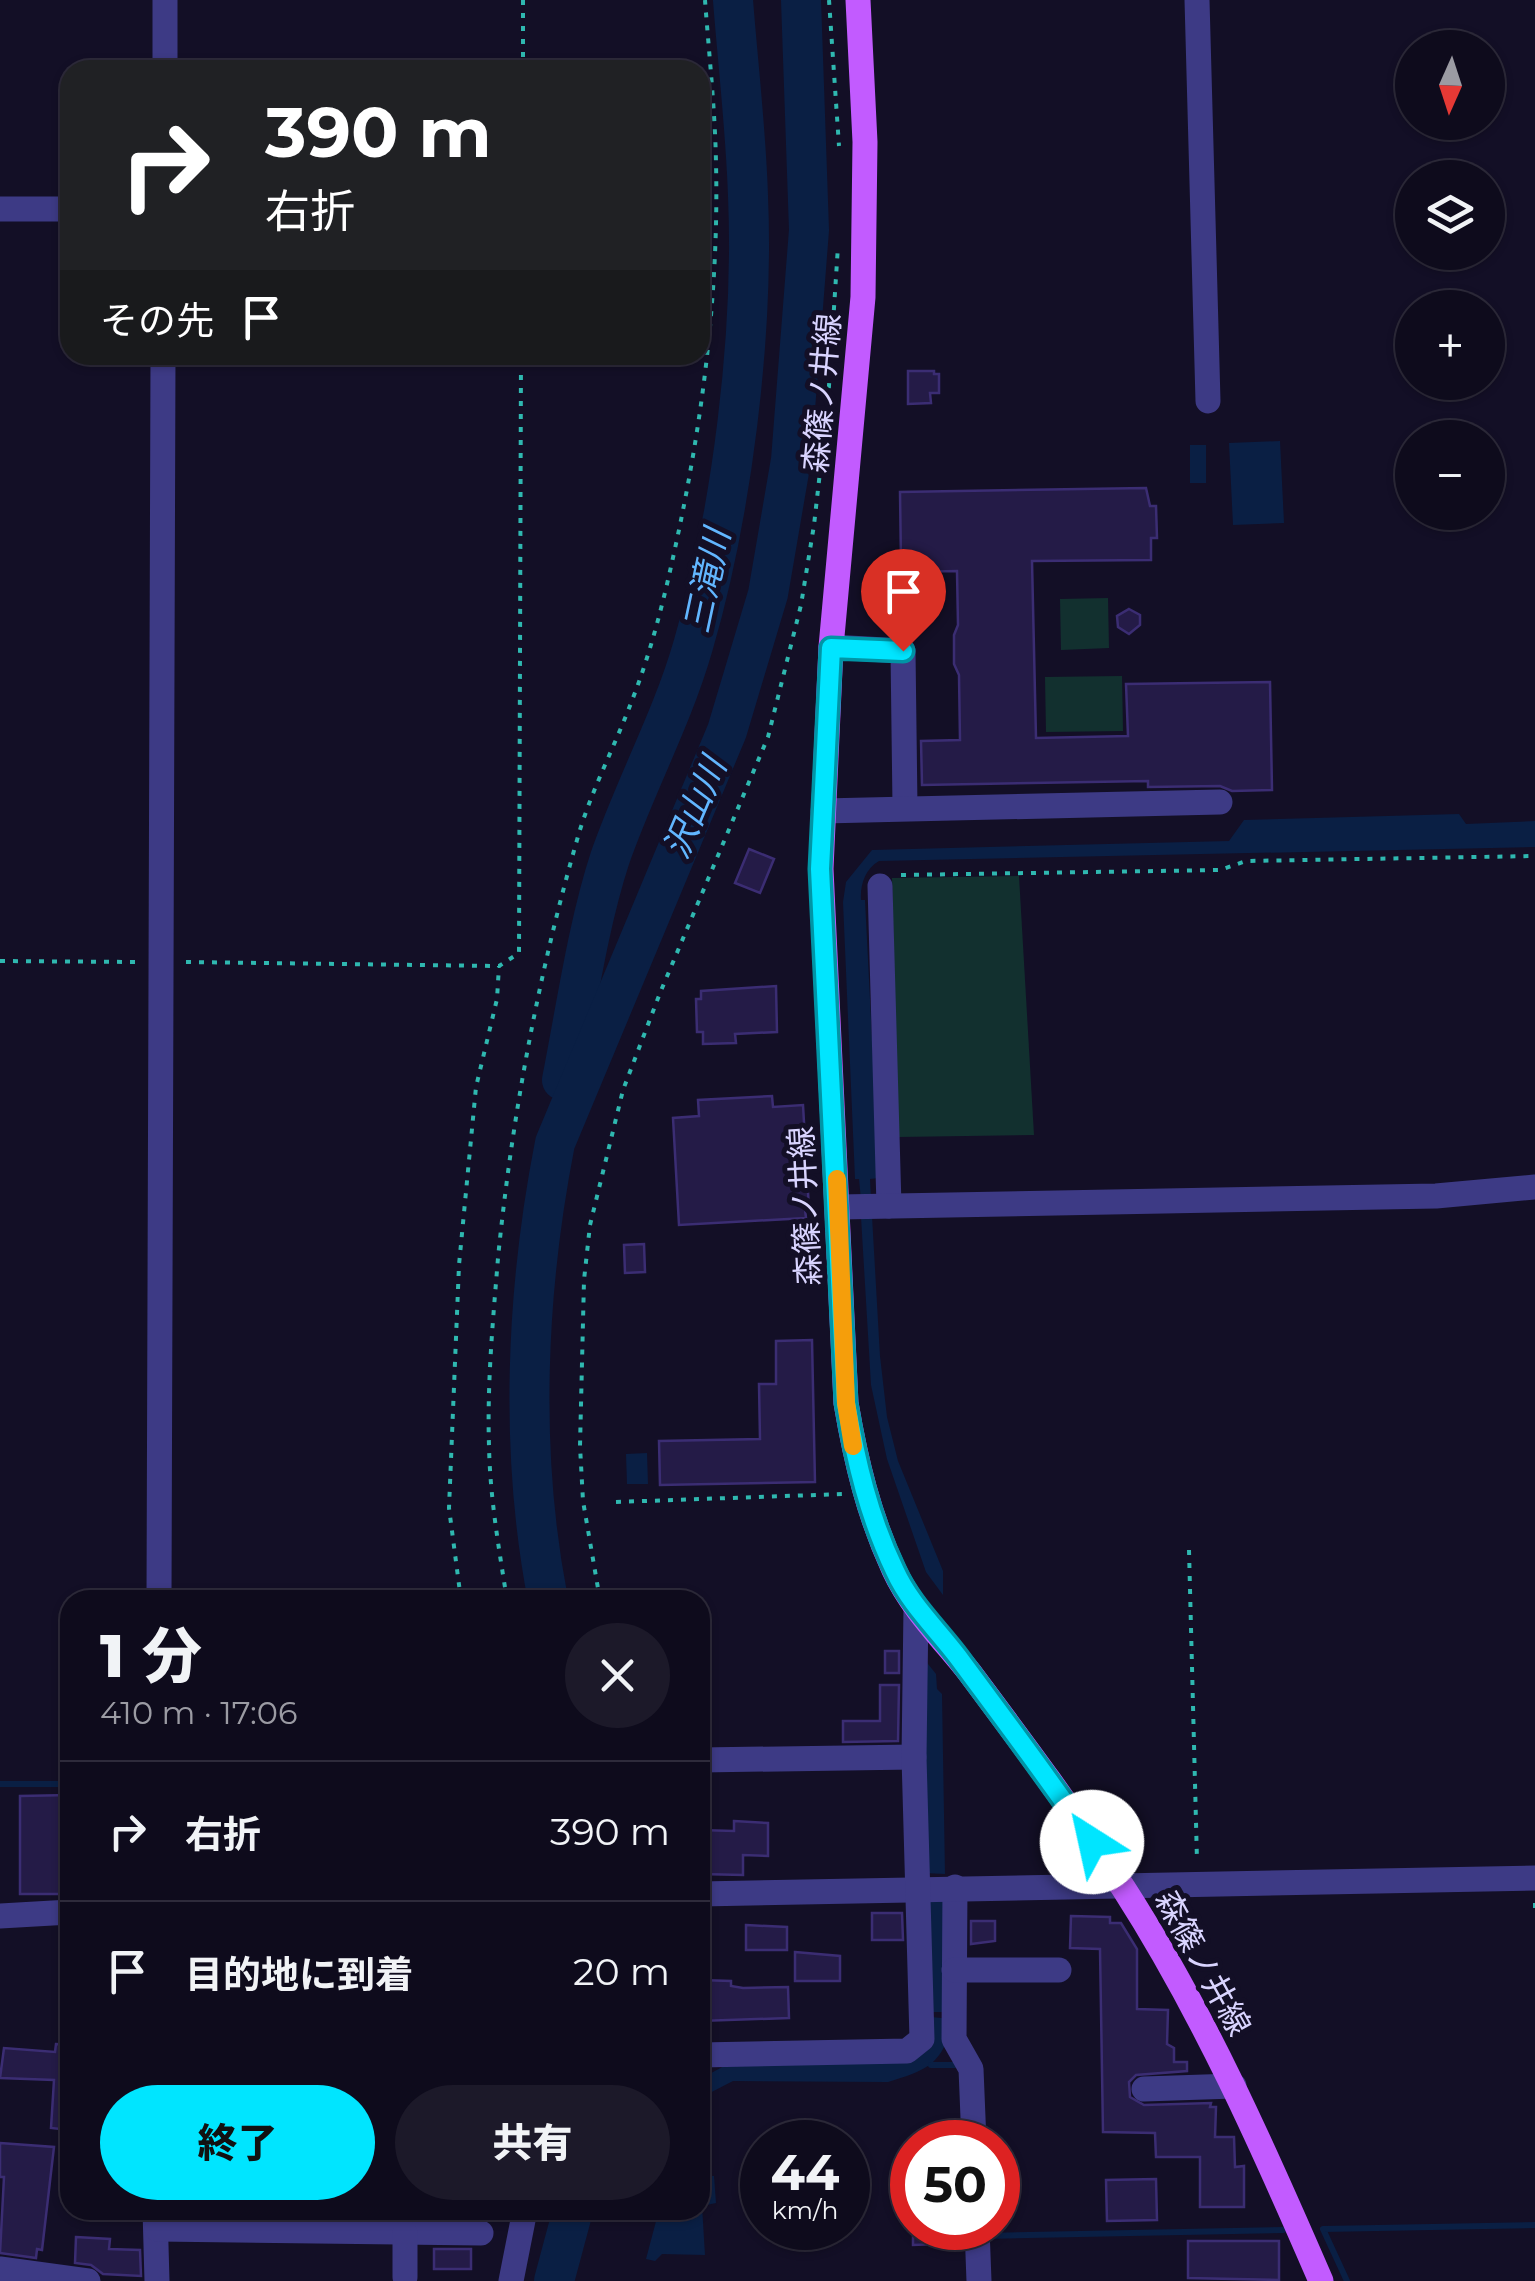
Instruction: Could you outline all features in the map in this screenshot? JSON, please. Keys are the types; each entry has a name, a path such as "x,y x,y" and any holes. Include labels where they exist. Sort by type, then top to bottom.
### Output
{"main road":[{"name":"森篠ノ井線","path":"858,0 865,142 863,297 831,648 820,869 846,1403 862,1490 895,1572 916,1607 1016,1734 1122,1886 1234,2086 1322,2281"}],"street":[{"path":"164,60 165,0"},
{"path":"1197,0 1208,401"},
{"path":"0,209 60,209"},
{"path":"159,1590 163,365"},
{"path":"831,648 903,651 906,808"},
{"path":"823,811 1220,802"},
{"path":"880,886 889,1206"},
{"path":"839,1207 1436,1196 1535,1187"},
{"path":"710,2055 907,2051 922,2039 914,1757 916,1607"},
{"path":"710,1760 914,1757"},
{"path":"710,1894 1535,1878"},
{"path":"954,1888 954,2039 971,2069 973,2120"},
{"path":"0,1916 60,1913"},
{"path":"954,1970 1059,1970"},
{"path":"1144,2088 1234,2086"},
{"path":"157,2281 156,2220 405,2233 481,2233"},
{"path":"511,2281 522,2220"},
{"path":"405,2233 405,2277"},
{"path":"978,2250 979,2281"},
{"path":"0,2270 88,2281"}],"path":[{"path":"522,60 523,0"},
{"path":"705,0 709,60"},
{"path":"829,0 840,146"},
{"path":"710,75 716,165 710,302"},
{"path":"598,1590 584,1502 580,1446 581,1347 590,1225 623,1090 768,737 801,605 814,526 827,407 838,235"},
{"path":"0,961 499,966 519,953 521,365"},
{"path":"505,1590 493,1508 489,1368 505,1188 519,1092 578,834 633,698 658,623 689,477 705,365"},
{"path":"880,886 890,875 1220,870 1246,861 1535,856"},
{"path":"459,1590 449,1508 459,1264 476,1088 497,998 499,966"},
{"path":"616,1502 845,1494 862,1490"},
{"path":"1188,1550 1197,1886"}],"green space":[{"path":"1108,598 1109,648 1061,650 1060,599"},
{"path":"1122,676 1123,731 1046,732 1045,677"},
{"path":"1019,876 1034,1135 898,1137 892,878"}],"water":[{"path":"1280,441 1284,523 1233,525 1229,443"},
{"path":"1190,445 1206,445 1206,483 1190,483"},
{"path":"1459,814 1466,824 1535,821 1535,847 874,864 863,883 861,900 865,900 879,1178 870,1179 871,1199 861,1200 859,1179 855,1179 843,902 846,882 872,850 1229,841 1244,820"},
{"path":"872,1216 887,1417 898,1461 943,1571 943,1595 926,1572 887,1459 871,1385 861,1217"},
{"path":"647,1453 648,1484 627,1484 626,1454"},
{"path":"920,1654 936,1674 937,1689 942,1694 945,1874 925,1873"},
{"path":"928,1901 949,1901 950,2012 929,2012"},
{"path":"931,2017 952,2019 939,2055 924,2068 902,2078 888,2082 733,2081 710,2093 710,2074 728,2064 902,2059"},
{"path":"710,2176 714,2176 716,2203 710,2204"},
{"path":"656,2220 703,2220 705,2255 662,2254 655,2261 646,2259"}],"building":[{"path":"908,371 939,374 939,393 930,393 931,403 908,404"},
{"path":"1146,488 1150,506 1156,506 1157,538 1151,538 1151,560 1032,561 1036,738 1128,736 1126,684 1270,682 1272,790 1148,787 1148,781 922,785 921,741 960,740 959,675 954,664 957,571 907,572 906,563 901,563 900,492"},
{"path":"1129,609 1140,615 1140,625 1129,634 1118,627 1117,616"},
{"path":"749,849 774,859 760,893 735,883"},
{"path":"776,986 777,1032 735,1034 736,1043 703,1044 703,1032 697,1032 696,999 701,999 701,991"},
{"path":"772,1096 773,1107 803,1105 809,1209 805,1209 806,1218 679,1225 673,1118 699,1116 698,1100"},
{"path":"644,1244 645,1272 625,1273 624,1245"},
{"path":"812,1340 815,1482 660,1485 659,1441 760,1439 759,1384 776,1384 776,1341"},
{"path":"885,1651 899,1651 899,1673 885,1673"},
{"path":"880,1685 899,1685 898,1741 843,1742 843,1721 880,1721"},
{"path":"60,1795 60,1894 20,1894 20,1796"},
{"path":"734,1821 768,1823 768,1856 743,1855 743,1875 710,1874 710,1830 734,1831"},
{"path":"872,1913 902,1913 903,1940 872,1940"},
{"path":"1071,1916 1110,1917 1110,1923 1121,1923 1137,1949 1137,2009 1168,2010 1167,2044 1174,2048 1174,2062 1187,2062 1187,2071 1136,2075 1129,2082 1130,2097 1144,2105 1211,2103 1210,2107 1216,2107 1215,2137 1234,2137 1235,2167 1244,2166 1244,2207 1200,2207 1200,2157 1156,2157 1155,2133 1103,2132 1100,1949 1070,1948"},
{"path":"971,1921 995,1921 995,1941 971,1944"},
{"path":"746,1925 787,1927 787,1950 746,1950"},
{"path":"795,1952 840,1956 840,1981 795,1981"},
{"path":"710,1980 731,1981 731,1986 743,1988 788,1987 789,2018 710,2021"},
{"path":"56,2044 60,2044 60,2129 51,2128 54,2080 0,2078 4,2048 55,2052"},
{"path":"0,2143 54,2147 42,2250 37,2249 36,2258 0,2253 4,2177 0,2177"},
{"path":"1156,2179 1157,2220 1107,2221 1106,2180"},
{"path":"76,2237 110,2239 109,2249 140,2250 141,2276 103,2274 91,2265 75,2263"},
{"path":"1188,2241 1279,2241 1279,2280 1188,2278"},
{"path":"434,2249 471,2249 471,2269 434,2269"}],"waterway":[{"name":"三滝川","path":"562,1080 602,884 693,646 729,482 744,364 749,250 746,147 733,0"},
{"name":"沢山川","path":"546,1590 530,1429 532,1313 545,1199 555,1143 727,731 768,594 791,460 809,230 801,0"},
{"path":"0,1784 60,1784"},
{"path":"931,2065 960,2065"},
{"name":"沢山川","path":"554,2281 570,2220"},
{"path":"1347,2281 1323,2229 1535,2225"},
{"path":"1020,2235 1283,2230"}],"slow traffic":[{"path":"837,1179 846,1403 853,1446"}],"route":[{"path":"903,651 831,648 820,869 846,1403 862,1490 895,1572 916,1607 1016,1734 1092,1842"}]}
